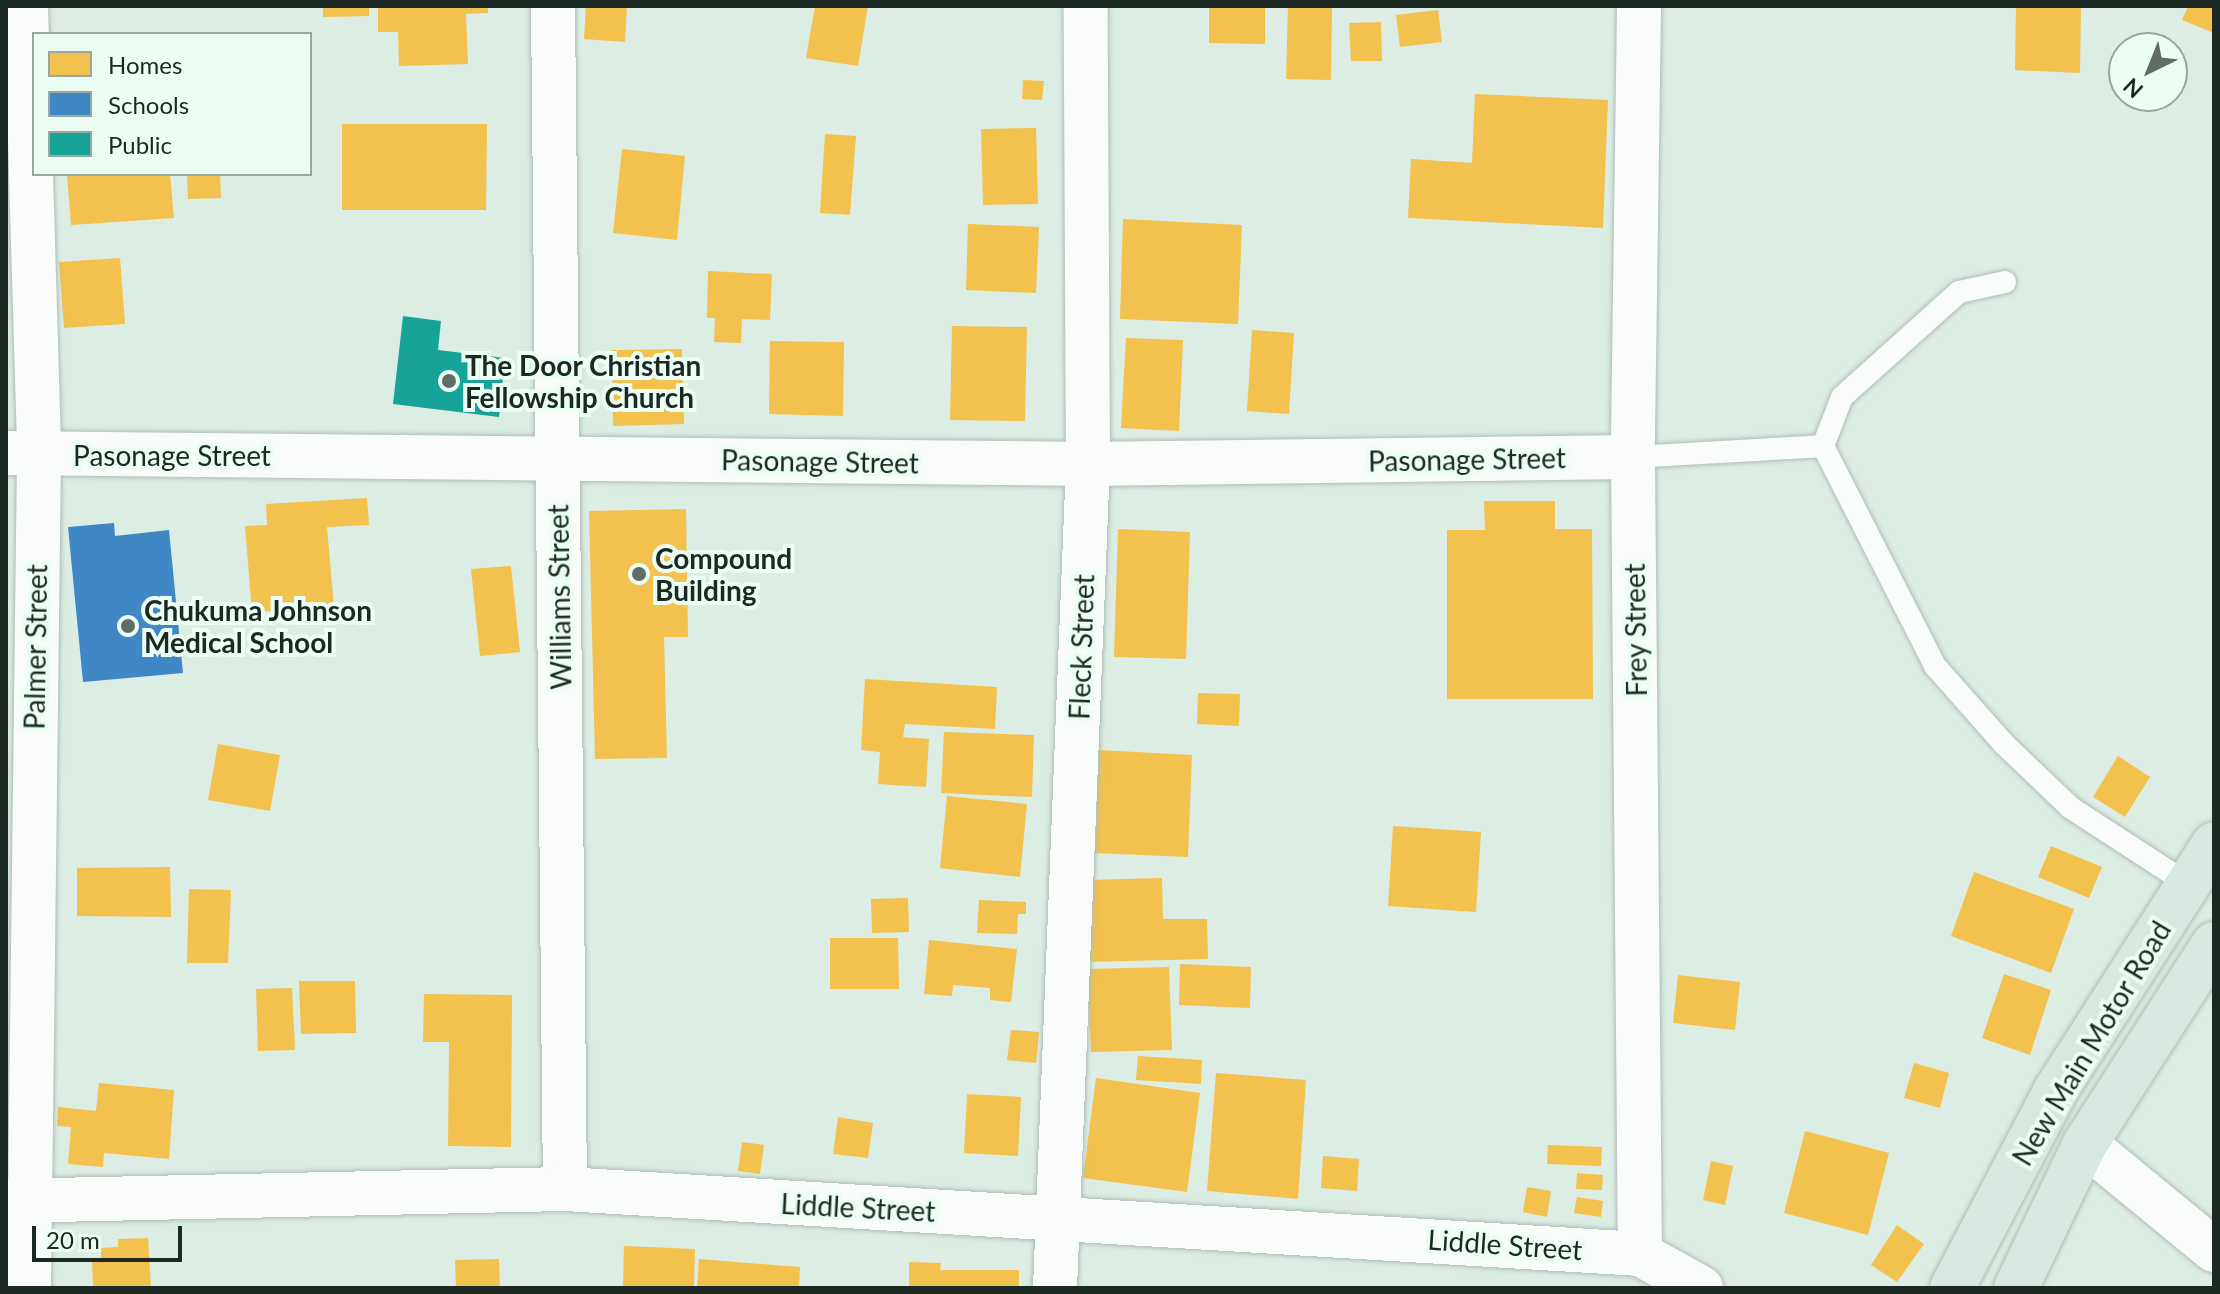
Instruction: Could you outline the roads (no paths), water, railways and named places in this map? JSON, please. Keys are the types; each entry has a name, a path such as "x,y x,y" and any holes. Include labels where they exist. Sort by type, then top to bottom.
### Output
{"highway":[{"name":"New Main Motor Road","path":"1952,1288 2056,1090 2214,844"},
{"name":"New Main Motor Road","path":"2016,1288 2085,1144 2214,944"}],"street":[{"name":"Palmer Street","path":"26,6 16,1201 29,1288"},
{"name":"Williams Street","path":"553,6 565,1189"},
{"name":"Fleck Street","path":"1055,1288 1061,1216 1088,464 1086,6"},
{"name":"Frey Street","path":"1639,6 1633,457 1640,1254"},
{"name":"Pasonage Street","path":"22,454 1088,464 1633,457"},
{"path":"2085,1144 2214,1250"},
{"name":"Liddle Street","path":"16,1201 565,1189 1061,1216 1640,1254 1701,1288"}],"lane":[{"path":"2005,282 1959,292 1842,397 1823,446 1935,666 2004,744 2071,808 2188,884"},
{"path":"1633,457 1823,446"}],"place":[{"name":"The Door Christian Fellowship Church","path":"449,381"},
{"name":"Compound Building","path":"639,574"},
{"name":"Chukuma Johnson Medical School","path":"128,626"}]}
